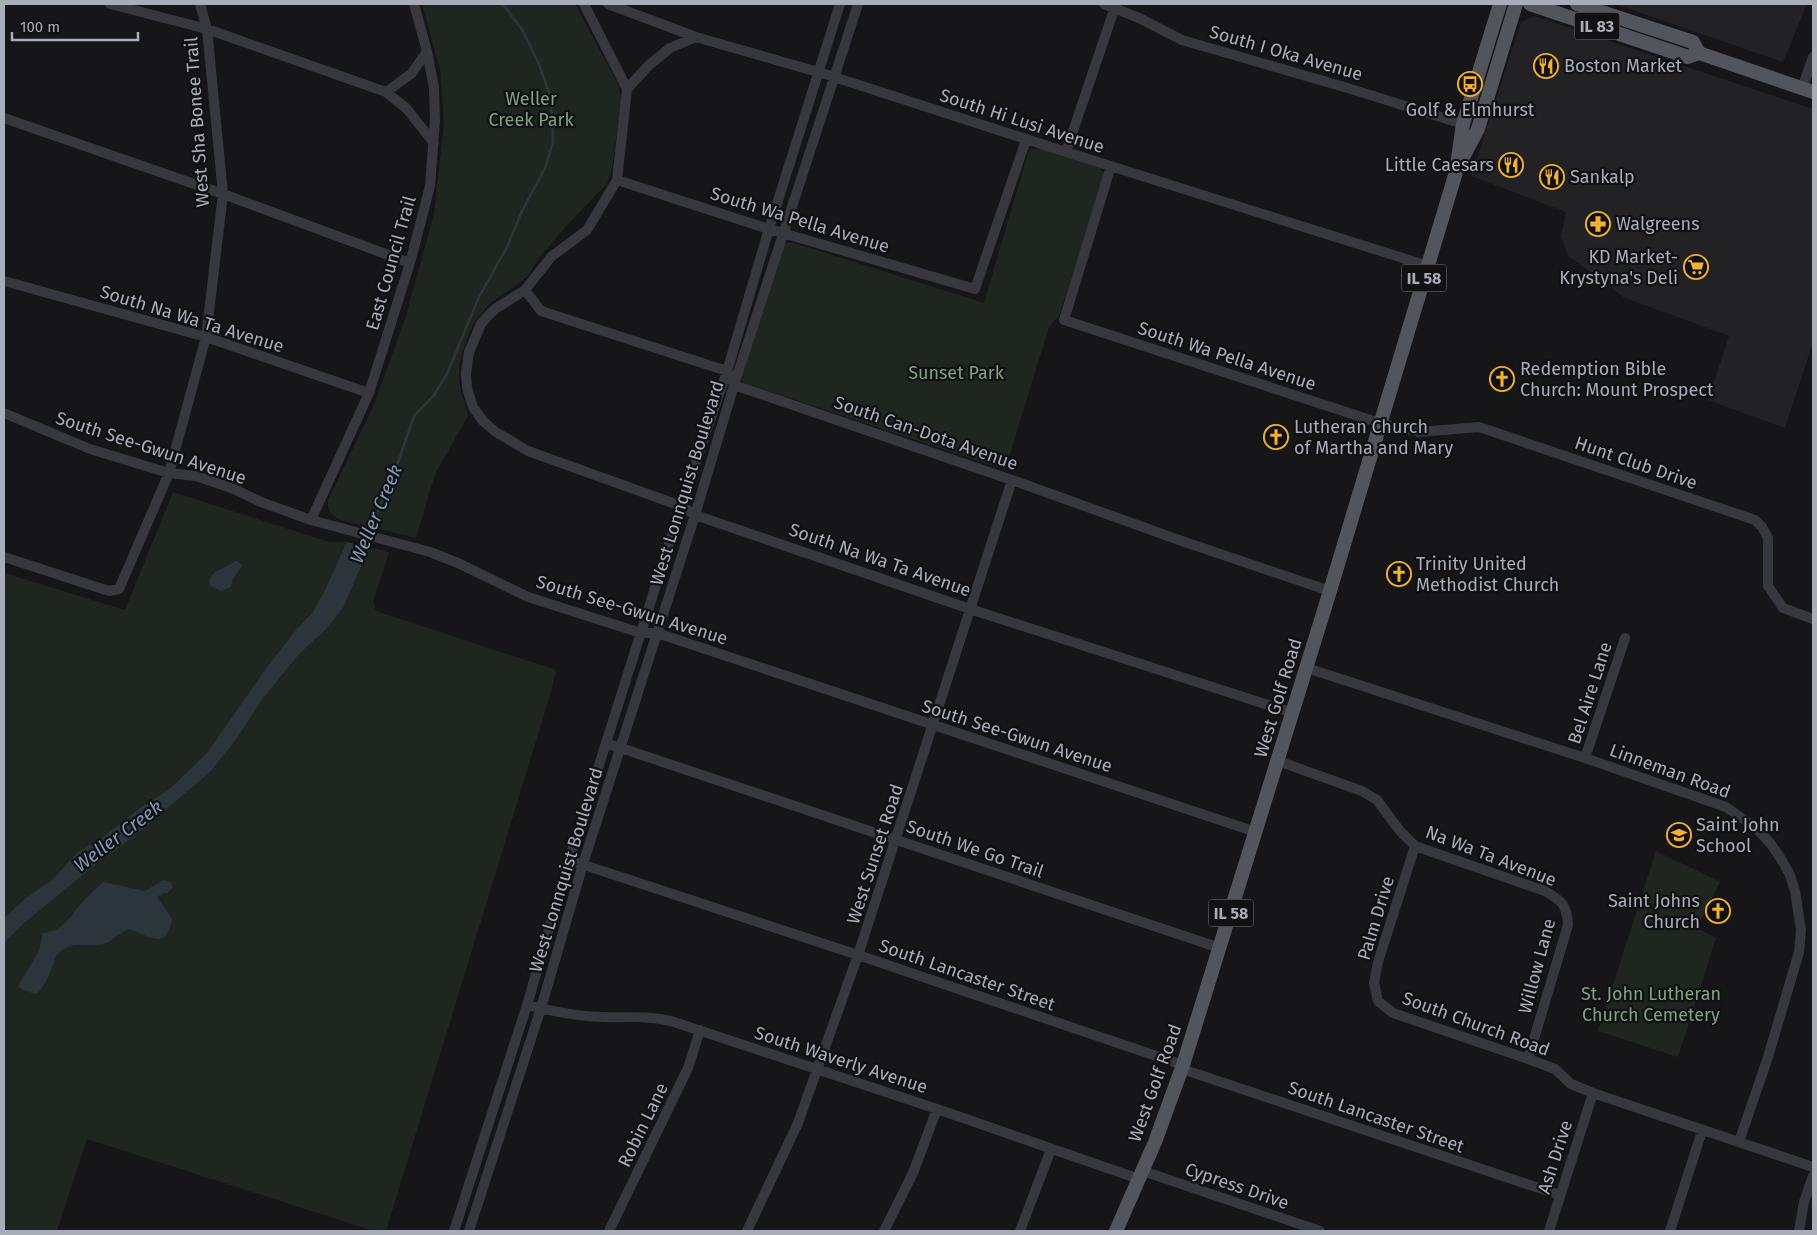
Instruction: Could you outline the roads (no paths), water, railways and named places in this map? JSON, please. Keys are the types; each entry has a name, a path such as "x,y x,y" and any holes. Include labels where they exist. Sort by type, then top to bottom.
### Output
{"main road":[{"name":"West Golf Road","path":"1116,1231 1141,1175 1183,1067 1307,668 1457,170 1463,124 1500,4"},
{"name":"West Golf Road","path":"1457,170 1478,129 1516,4"},
{"name":"IL 83","path":"1530,4 1688,57 1699,53"},
{"name":"IL 83","path":"1577,4 1692,42 1699,53 1808,91"}],"street":[{"path":"110,4 207,29 386,92 406,108 434,143"},
{"name":"West Sha Bonee Trail","path":"4,557 109,591 119,590 169,473 206,337 223,194 207,29 200,4"},
{"name":"East Council Trail","path":"311,520 369,394 410,263 430,186 434,143 434,88 427,51 414,4"},
{"path":"584,4 627,90 617,180 587,230 551,257 525,290 541,311 727,371 734,385"},
{"name":"South Hi Lusi Avenue","path":"608,4 696,37 835,77 1026,140 1428,266"},
{"name":"West Lonnquist Boulevard","path":"454,1231 527,1005 569,860 681,506 727,371 817,72 840,4"},
{"name":"West Lonnquist Boulevard","path":"469,1231 541,1008 620,747 695,514 734,385 858,4"},
{"name":"South I Oka Avenue","path":"1104,4 1116,6 1182,40 1351,88 1463,124"},
{"path":"1066,152 1116,6"},
{"path":"627,90 648,65 670,48 696,37"},
{"path":"386,92 412,73 427,51"},
{"path":"1808,91 1813,57"},
{"path":"4,118 223,194 410,263"},
{"name":"South Wa Pella Avenue","path":"617,180 769,229 975,289 1026,140"},
{"name":"South Wa Pella Avenue","path":"1111,166 1064,320 1380,422"},
{"name":"South Na Wa Ta Avenue","path":"4,281 206,337 369,394"},
{"name":"South Na Wa Ta Avenue","path":"525,290 495,309 481,324 469,352 466,373 467,388 473,406 483,421 496,432 528,451 681,506 695,514 970,609 1293,712"},
{"name":"South Can-Dota Avenue","path":"734,385 1330,591"},
{"name":"South See-Gwun Avenue","path":"4,413 90,449 169,473 196,476 311,520 430,552 458,563 528,597 641,633 657,632 1256,832"},
{"name":"Hunt Club Drive","path":"1380,422 1420,432 1479,427 1755,520 1762,526 1768,538 1768,586 1783,608 1813,619"},
{"name":"West Sunset Road","path":"747,1231 798,1123 818,1070 897,839 1012,480"},
{"name":"Bel Aire Lane","path":"1585,758 1625,638"},
{"name":"Linneman Road","path":"1307,668 1585,758 1726,807 1757,829 1776,852 1790,876 1800,912 1801,930 1799,953 1768,1057 1739,1142"},
{"name":"South We Go Trail","path":"606,743 1220,948"},
{"name":"Na Wa Ta Avenue","path":"1278,761 1362,791 1377,800 1400,831 1415,846 1545,891 1558,899 1567,910"},
{"name":"Palm Drive","path":"1378,1001 1374,983 1378,962 1415,846"},
{"name":"South Lancaster Street","path":"569,860 858,955 1560,1195"},
{"name":"Willow Lane","path":"1528,1059 1568,925 1567,910"},
{"name":"South Church Road","path":"1378,1001 1393,1013 1555,1069 1571,1084 1593,1094 1702,1131"},
{"name":"South Waverly Avenue","path":"527,1005 583,1016 652,1017 700,1030 1051,1149 1141,1175"},
{"name":"Robin Lane","path":"609,1231 688,1068 700,1030"},
{"name":"Ash Drive","path":"1549,1231 1593,1094"},
{"path":"884,1231 913,1173 937,1109"},
{"path":"1670,1231 1702,1131 1813,1167"},
{"path":"1020,1231 1051,1149"},
{"name":"Cypress Drive","path":"1141,1175 1320,1231"},
{"path":"1798,1231 1804,1202 1813,1176"}],"water":[{"path":"347,542 369,548 343,608 325,630 299,654 263,698 237,738 210,772 132,838 101,860 24,923 4,943 4,918 26,898 52,880 78,852 98,841 139,809 171,788 207,753 267,667 313,612"},
{"path":"238,561 242,566 233,579 231,587 221,591 209,585 209,580 214,573"},
{"path":"163,880 171,882 173,887 168,893 163,893 157,897 172,919 166,935 162,939 151,938 129,929 100,945 67,947 56,956 48,978 37,994 25,991 18,986 39,951 43,933 50,932 62,925 103,882 145,891"}],"waterway":[{"name":"Weller Creek","path":"368,534 394,474 414,416 434,395 447,374 479,297 507,247 522,211 545,168 553,142 551,98 538,62 523,31 503,4"}],"place":[{"name":"Boston Market","path":"1546,66"},
{"name":"Golf & Elmhurst","path":"1470,84"},
{"name":"Little Caesars","path":"1511,165"},
{"name":"Sankalp","path":"1552,177"},
{"name":"Walgreens","path":"1598,224"},
{"name":"KD Market- Krystyna's Deli","path":"1696,267"},
{"name":"Redemption Bible Church: Mount Prospect","path":"1502,379"},
{"name":"Lutheran Church of Martha and Mary","path":"1276,437"},
{"name":"Trinity United Methodist Church","path":"1399,574"},
{"name":"Saint John School","path":"1679,835"},
{"name":"Saint Johns Church","path":"1718,911"}],"park label":[{"name":"Weller Creek Park","path":"531,109"},
{"name":"Sunset Park","path":"956,373"},
{"name":"St. John Lutheran Church Cemetery","path":"1651,1004"}]}
